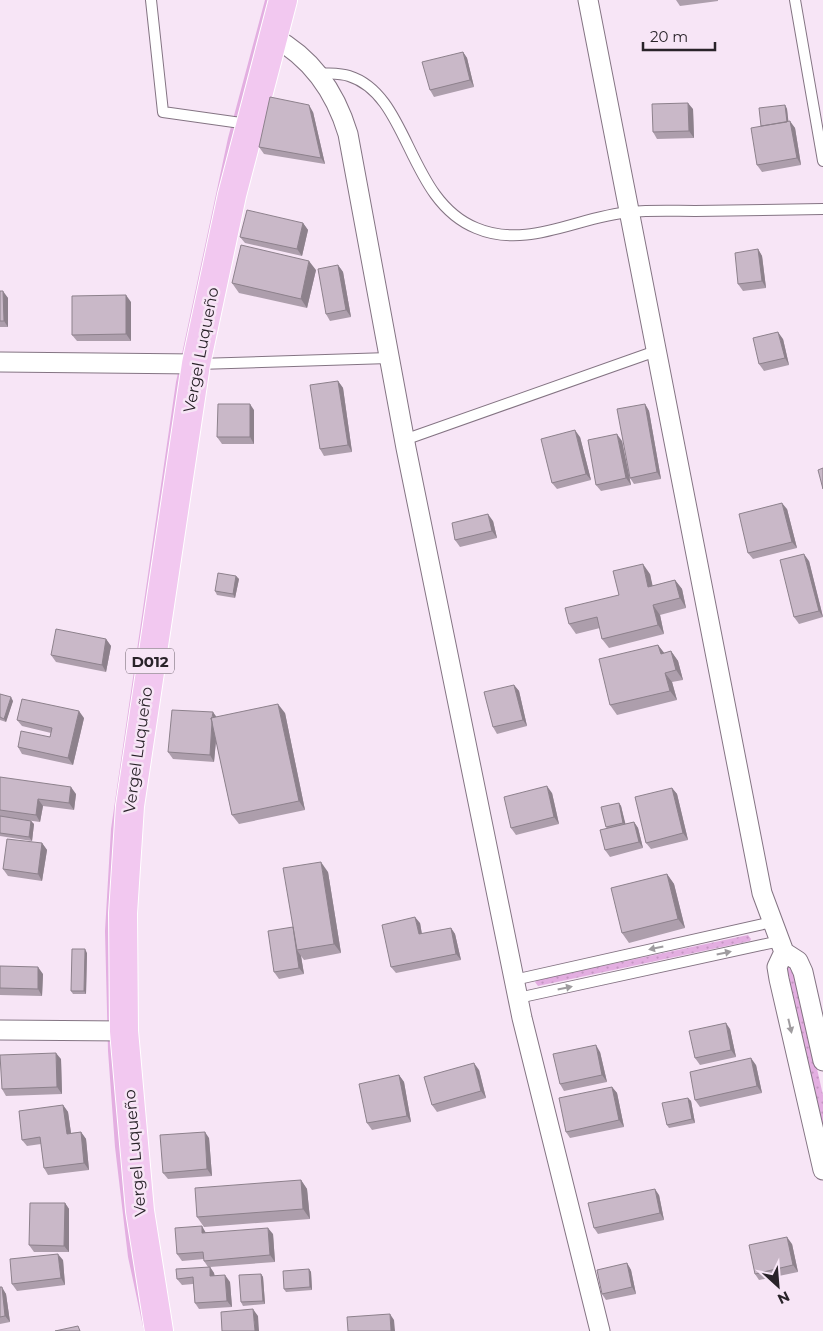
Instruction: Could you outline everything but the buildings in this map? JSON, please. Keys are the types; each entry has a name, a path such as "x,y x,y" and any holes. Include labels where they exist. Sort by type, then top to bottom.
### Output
{"main road":[{"name":"Vergel Luqueño","path":"159,1331 140,1211 124,1031 123,913 130,806 196,364 249,124 283,0"}],"street":[{"path":"588,0 762,893 782,947 798,961 803,972 823,1061"},
{"path":"273,37 291,47 319,74 341,111 348,134 404,440 514,980 600,1331"},
{"path":"0,362 196,364"},
{"path":"782,947 777,967 779,979 823,1170"},
{"path":"0,1030 124,1031"}],"lane":[{"path":"151,0 163,112 249,124"},
{"path":"794,0 823,161"},
{"path":"319,74 347,75 357,79 375,93 391,112 419,172 433,195 452,213 474,228 497,235 526,236 629,212 823,210"},
{"path":"404,440 656,350"},
{"path":"196,364 389,358"},
{"path":"514,980 772,922"},
{"path":"518,998 782,947"}],"shaded area":[{"path":"265,0 271,0 123,770 149,1331 144,1331 128,1257 115,1147 108,1051 105,931 111,829 176,382 228,138"},
{"path":"748,935 751,939 750,941 538,986 535,982 537,980"},
{"path":"788,966 794,968 823,1095 823,1134 786,970"}]}
